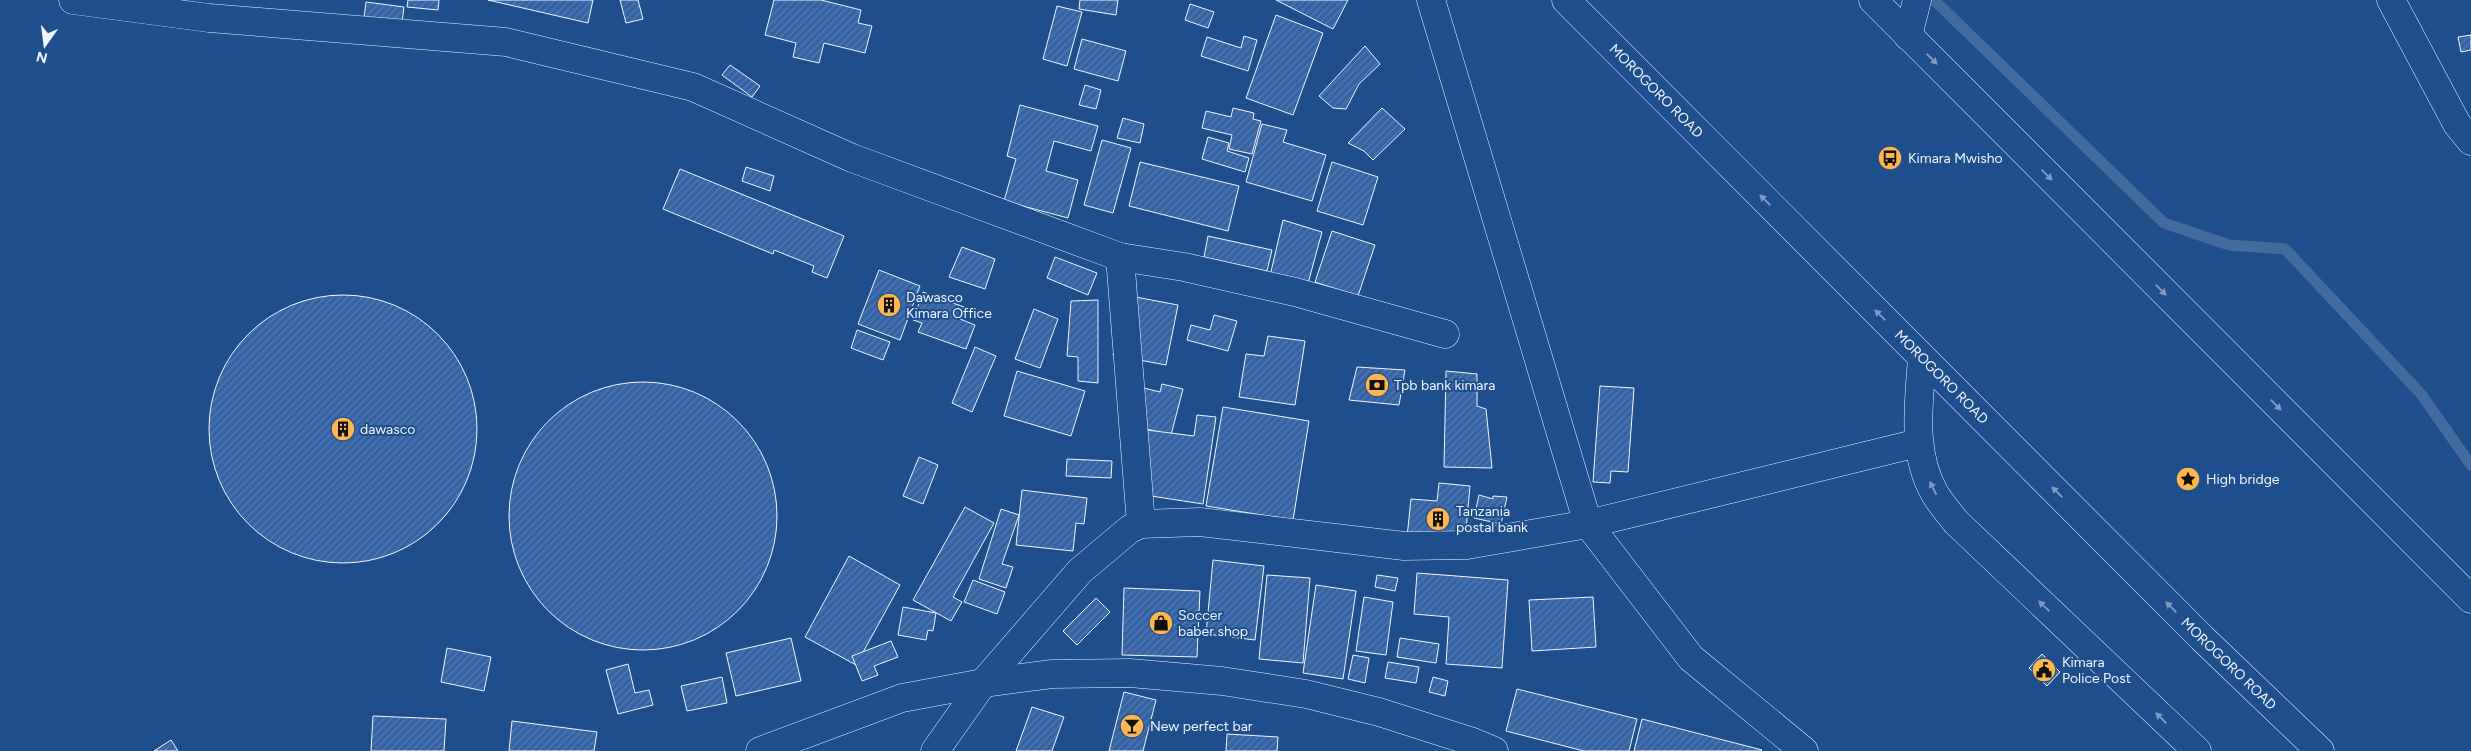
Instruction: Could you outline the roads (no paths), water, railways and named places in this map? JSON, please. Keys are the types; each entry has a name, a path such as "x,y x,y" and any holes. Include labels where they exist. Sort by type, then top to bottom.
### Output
{"main road":[{"path":"1431,0 1588,524 1691,658 1804,751"},
{"name":"MOROGORO ROAD","path":"1566,0 2202,638 2320,751"},
{"path":"1873,0 2471,599"},
{"path":"1908,36 1917,0"},
{"path":"2391,0 2457,124 2471,141"},
{"path":"78,1 209,18 506,42 693,87 852,158 1120,257 1184,267 1295,292 1445,334"},
{"path":"1120,257 1141,524"},
{"path":"1922,358 1918,443 1928,478 1936,496 1956,522 2197,751"},
{"path":"935,751 983,682 1080,571 1130,529 1141,524 1200,522 1404,546 1467,545 1588,524 1918,443"},
{"path":"760,751 902,698 983,682 1052,674 1130,673 1222,681 1306,694 1470,741 1494,751"}],"waterway":[{"path":"1934,0 2164,223 2229,245 2285,249 2421,394 2471,465"}],"place":[{"name":"Kimara Mwisho","path":"1890,158"},
{"name":"Dawasco Kimara Office","path":"889,305"},
{"name":"Tpb bank kimara","path":"1377,385"},
{"name":"dawasco","path":"343,429"},
{"name":"High bridge","path":"2188,479"},
{"name":"Tanzania postal bank","path":"1438,519"},
{"name":"Soccer baber shop","path":"1161,623"},
{"name":"Kimara Police Post","path":"2044,670"},
{"name":"New perfect bar","path":"1132,726"}]}
